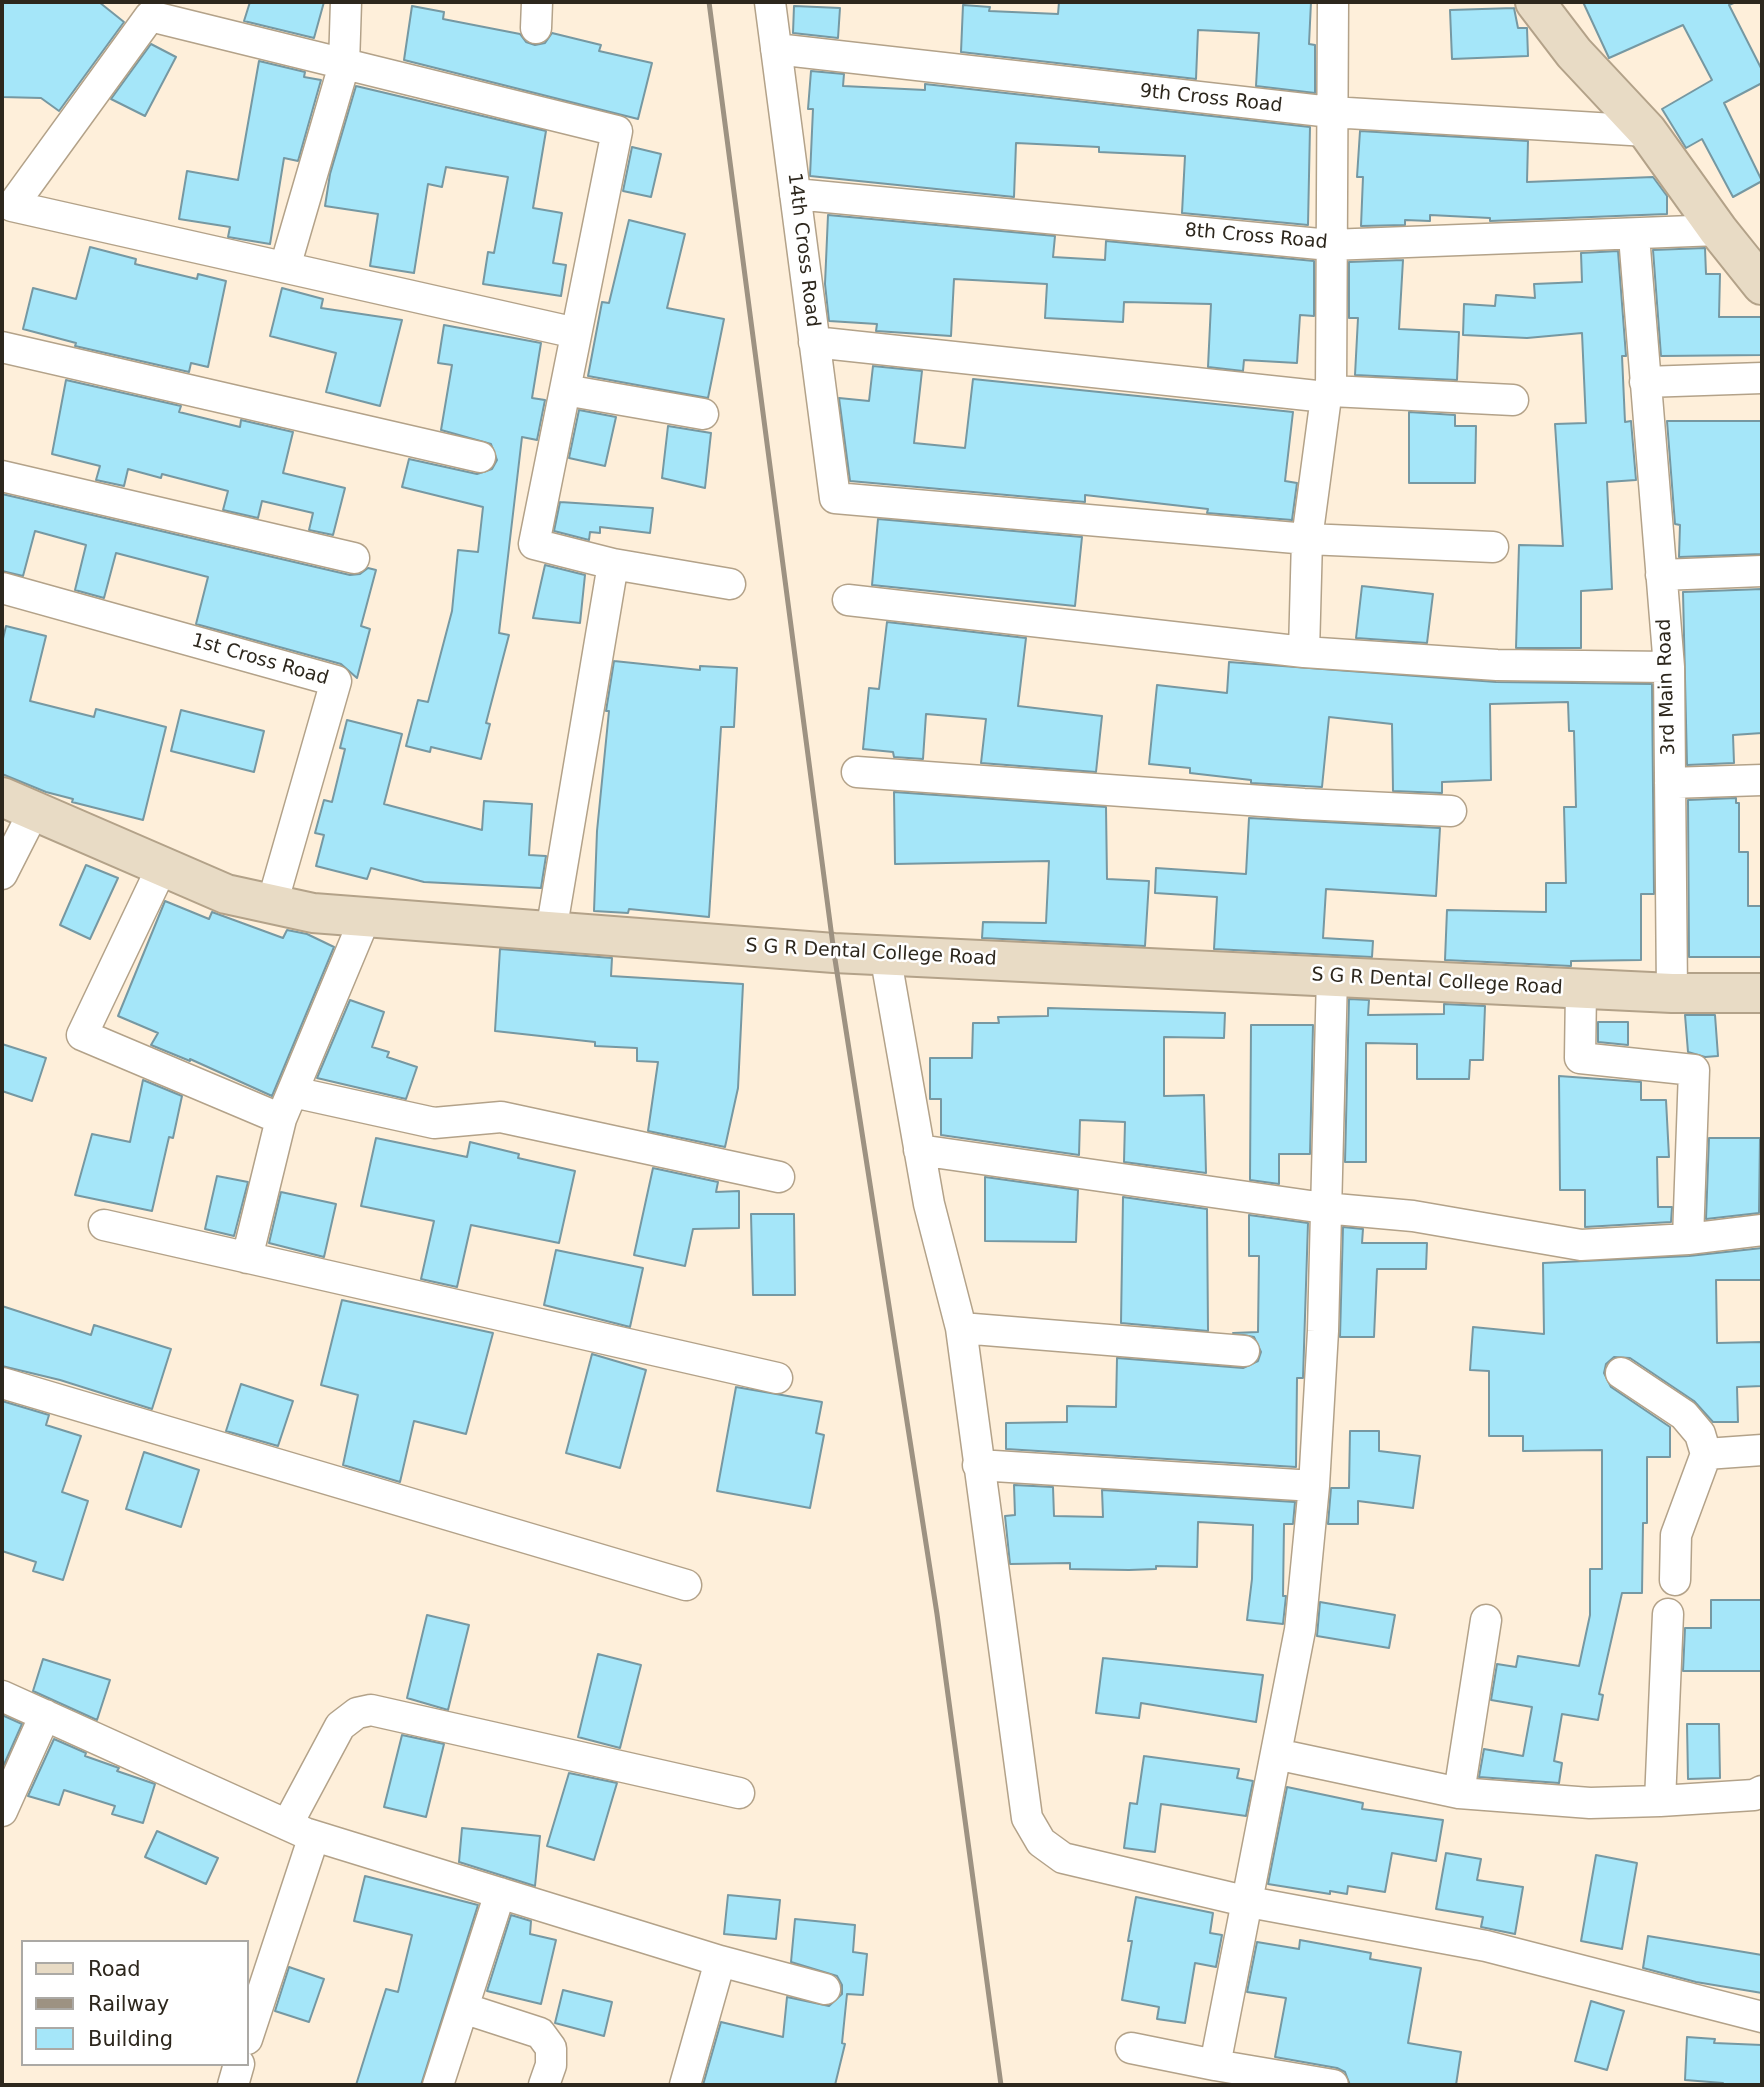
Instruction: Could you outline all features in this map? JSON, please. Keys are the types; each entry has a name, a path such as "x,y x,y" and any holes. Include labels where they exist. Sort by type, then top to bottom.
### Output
{"street":[{"path":"285,267 344,65 346,2"},
{"name":"14th Cross Road","path":"770,2 835,498 1307,539"},
{"path":"1304,652 1307,539 1328,394 1333,2"},
{"path":"1535,2 1574,53 1647,131 1718,230 1762,285"},
{"path":"576,333 285,267 7,214 150,16 617,131 534,544 613,564 730,584"},
{"name":"9th Cross Road","path":"776,49 1331,112 1647,131"},
{"name":"8th Cross Road","path":"795,194 1330,245 1634,236 1718,230"},
{"name":"3rd Main Road","path":"1634,236 1669,667 1672,993"},
{"path":"814,342 1328,394 1513,400"},
{"path":"2,347 480,457"},
{"path":"1646,382 1762,378"},
{"path":"565,390 703,414"},
{"path":"2,476 354,558"},
{"path":"1307,539 1493,547"},
{"path":"551,932 613,564"},
{"path":"1661,575 1762,571"},
{"name":"1st Cross Road","path":"2,587 337,681 272,904"},
{"path":"848,600 1304,652 1497,665 1669,667"},
{"path":"857,772 1291,803 1451,811"},
{"path":"1670,783 1762,780"},
{"path":"2,874 18,804"},
{"name":"S G R Dental College Road","path":"18,804 226,894 313,913 885,954 1581,989 1762,993"},
{"path":"163,865 82,1035 281,1119"},
{"path":"247,1258 281,1119 365,918"},
{"path":"885,954 929,1204 961,1328 1027,1818 1041,1842 1063,1858 1249,1902 1486,1946 1762,2017"},
{"path":"1215,2064 1249,1902 1300,1630 1314,1486 1323,1331 1324,1208 1332,976"},
{"path":"1581,989 1580,1058 1693,1070 1688,1239"},
{"path":"293,1092 434,1124 501,1117 779,1177"},
{"path":"919,1150 1324,1208 1413,1216 1581,1245 1688,1239 1762,1230"},
{"path":"104,1225 777,1378"},
{"path":"961,1328 1244,1351"},
{"path":"1621,1373 1684,1415 1700,1434 1706,1454 1676,1535 1675,1580"},
{"path":"2,1383 686,1584"},
{"path":"1706,1454 1762,1450"},
{"path":"978,1465 1314,1486"},
{"path":"1660,1801 1668,1614"},
{"path":"1459,1793 1486,1620"},
{"path":"2,1696 314,1836 720,1961 825,1989"},
{"path":"287,1825 340,1726 357,1713 371,1710 738,1793"},
{"path":"2,1811 45,1715"},
{"path":"1276,1754 1459,1793 1590,1803 1754,1795 1762,1791"},
{"path":"248,2036 314,1836"},
{"path":"438,2085 500,1893"},
{"path":"685,2085 720,1961"},
{"path":"463,2008 540,2034 551,2048 551,2065 544,2085"},
{"path":"1131,2048 1333,2085"},
{"path":"233,2085 238,2066"}],"building":[{"path":"2,2 99,2 124,22 59,111 41,98 2,97"},
{"path":"250,2 324,2 314,38 244,21"},
{"path":"1059,2 1311,2 1309,44 1315,45 1315,93 1256,86 1259,33 1198,30 1196,79 961,52 963,5 990,7 989,11 1058,14"},
{"path":"1583,2 1736,2 1729,5 1762,70 1762,83 1724,103 1762,181 1733,197 1702,139 1686,148 1662,109 1712,80 1683,25 1609,58"},
{"path":"412,6 444,12 443,19 520,34 526,42 535,45 545,43 552,33 601,45 599,51 652,63 638,119 404,60"},
{"path":"794,6 840,8 838,38 793,33"},
{"path":"1514,8 1518,28 1527,28 1528,56 1452,59 1450,10"},
{"path":"151,44 176,57 145,116 111,99"},
{"path":"259,61 305,72 304,77 321,80 298,161 284,158 270,244 228,237 230,227 179,219 187,171 238,180"},
{"path":"811,71 844,74 843,86 925,90 925,84 1310,127 1308,225 1182,213 1185,156 1099,152 1099,147 1016,143 1014,197 810,176 813,109 808,109"},
{"path":"356,86 546,131 533,208 562,213 553,263 566,265 561,296 483,284 488,252 494,253 508,177 446,167 442,187 428,184 414,273 370,266 378,214 325,206 330,174"},
{"path":"1360,131 1528,141 1527,182 1653,177 1667,196 1667,214 1490,221 1490,218 1430,215 1430,221 1405,220 1405,225 1361,226 1363,177 1357,177"},
{"path":"632,147 661,154 651,197 623,191"},
{"path":"828,215 1055,236 1053,257 1105,260 1106,241 1314,261 1314,316 1300,315 1297,363 1244,360 1243,371 1208,367 1211,304 1124,302 1123,322 1045,318 1047,284 954,279 951,336 876,331 877,324 829,321 825,284"},
{"path":"629,220 685,234 667,308 724,319 708,398 588,376 602,302 609,303"},
{"path":"90,247 136,259 135,264 197,279 198,274 226,281 208,367 191,363 189,372 75,346 76,343 23,329 33,288 76,299"},
{"path":"1705,248 1706,274 1720,274 1719,317 1762,317 1762,355 1661,356 1653,250"},
{"path":"1618,251 1626,356 1622,356 1625,422 1631,421 1636,480 1607,482 1612,589 1581,591 1581,648 1516,648 1519,545 1563,546 1555,424 1586,423 1582,333 1527,338 1463,335 1464,304 1495,306 1496,295 1535,298 1534,284 1582,282 1581,253"},
{"path":"1403,260 1399,329 1459,332 1457,380 1355,375 1358,318 1349,318 1349,262"},
{"path":"282,288 323,299 321,308 402,320 380,406 326,392 336,353 270,336"},
{"path":"444,325 541,343 532,398 545,400 537,440 522,437 499,633 509,635 486,723 490,724 481,759 431,747 430,752 406,746 418,700 428,702 452,611 458,550 478,552 483,507 402,487 409,459 477,474 492,469 497,460 491,444 441,430 452,365 438,363"},
{"path":"873,366 922,371 914,443 965,448 973,379 1293,412 1285,481 1297,483 1292,520 1207,513 1208,509 1085,495 1085,502 850,481 839,398 869,401"},
{"path":"66,380 181,406 179,412 240,427 241,420 293,432 283,473 345,488 333,535 309,530 313,513 262,501 258,518 223,510 228,491 162,474 161,478 128,469 124,486 96,480 100,466 52,454"},
{"path":"579,410 616,417 605,466 569,458"},
{"path":"1409,412 1455,415 1455,426 1476,426 1475,483 1409,483"},
{"path":"1667,421 1762,421 1762,554 1679,557 1680,525 1675,524"},
{"path":"668,426 711,433 705,488 662,478"},
{"path":"2,494 350,575 360,574 368,568 376,570 361,626 370,629 357,678 341,664 196,624 208,577 116,553 104,598 75,590 86,545 35,531 23,576 2,571"},
{"path":"560,502 653,508 650,533 600,527 600,533 590,532 589,540 554,531"},
{"path":"878,519 1082,537 1075,606 872,585"},
{"path":"545,565 585,575 580,623 533,618"},
{"path":"1362,586 1433,594 1427,643 1356,638"},
{"path":"1762,589 1762,733 1733,735 1734,763 1687,765 1683,592"},
{"path":"887,622 1026,638 1018,706 1102,716 1096,772 981,763 986,719 926,714 923,759 894,757 893,752 863,749 869,688 879,689"},
{"path":"6,626 46,636 30,701 94,717 96,709 166,727 143,820 72,802 73,799 46,792 2,774 2,643"},
{"path":"614,661 700,670 700,666 737,668 734,727 721,727 709,917 629,909 628,913 594,911 597,831 609,711 606,711"},
{"path":"1229,662 1496,682 1652,684 1654,894 1641,894 1641,960 1571,961 1571,966 1445,960 1447,910 1546,912 1546,883 1566,883 1564,807 1576,807 1574,731 1569,731 1568,702 1490,704 1491,780 1442,782 1442,793 1393,791 1392,724 1329,717 1322,787 1251,783 1251,780 1190,773 1190,768 1149,764 1157,685 1227,693"},
{"path":"181,710 264,731 254,772 171,751"},
{"path":"347,720 402,734 384,804 482,830 484,801 532,804 529,855 546,856 541,888 424,882 371,868 367,879 316,866 324,835 315,833 324,800 332,802 345,749 340,748"},
{"path":"894,792 1106,807 1107,879 1149,881 1145,946 982,938 983,922 1046,923 1049,861 895,864"},
{"path":"1736,798 1736,803 1739,803 1739,852 1748,852 1748,906 1762,906 1762,957 1689,957 1688,800"},
{"path":"1249,818 1440,828 1436,896 1326,889 1323,938 1373,941 1372,957 1214,949 1217,897 1155,893 1156,868 1246,874"},
{"path":"86,865 118,878 90,939 60,925"},
{"path":"165,901 209,919 212,912 283,938 287,930 307,934 334,947 272,1096 190,1059 151,1045 158,1033 118,1016"},
{"path":"500,949 612,958 611,976 743,984 738,1088 725,1147 648,1131 658,1062 637,1061 637,1048 595,1046 595,1042 495,1031"},
{"path":"1349,999 1369,1000 1368,1015 1444,1014 1444,1004 1485,1006 1483,1060 1470,1060 1469,1079 1417,1079 1417,1044 1366,1043 1366,1162 1345,1162"},
{"path":"350,1000 384,1012 372,1047 389,1052 387,1057 417,1067 406,1099 317,1078"},
{"path":"1048,1008 1225,1013 1224,1038 1164,1037 1164,1096 1204,1095 1206,1173 1124,1162 1125,1122 1080,1120 1079,1155 941,1135 941,1099 930,1099 930,1058 972,1058 973,1023 999,1023 998,1017 1048,1016"},
{"path":"1685,1015 1715,1015 1718,1056 1705,1057 1688,1052"},
{"path":"1598,1022 1628,1022 1628,1045 1598,1042"},
{"path":"1251,1025 1313,1025 1310,1154 1279,1154 1279,1184 1250,1180"},
{"path":"2,1044 46,1058 32,1101 2,1091"},
{"path":"1559,1076 1641,1082 1641,1100 1666,1100 1669,1157 1657,1157 1658,1207 1672,1207 1671,1222 1585,1227 1585,1190 1560,1190"},
{"path":"143,1080 182,1096 173,1138 169,1137 152,1211 75,1195 92,1134 130,1142"},
{"path":"376,1138 467,1157 470,1142 519,1154 518,1158 575,1171 559,1243 471,1225 457,1287 421,1279 434,1221 361,1206"},
{"path":"1709,1138 1760,1138 1759,1213 1706,1219"},
{"path":"653,1168 718,1182 716,1192 739,1191 739,1228 693,1229 685,1266 634,1255"},
{"path":"217,1176 248,1182 234,1236 205,1229"},
{"path":"985,1177 1078,1190 1076,1242 985,1241"},
{"path":"281,1192 336,1204 324,1257 269,1243"},
{"path":"1123,1197 1207,1209 1208,1331 1121,1323"},
{"path":"751,1214 794,1214 795,1295 753,1295"},
{"path":"1249,1215 1308,1223 1303,1378 1297,1378 1296,1467 1006,1449 1006,1423 1067,1422 1067,1406 1116,1407 1117,1358 1243,1368 1258,1361 1261,1352 1254,1337 1233,1333 1258,1332 1259,1256 1249,1256"},
{"path":"1343,1227 1363,1229 1362,1243 1427,1243 1426,1269 1377,1269 1374,1337 1340,1337"},
{"path":"1762,1248 1762,1280 1716,1280 1717,1343 1762,1342 1762,1386 1737,1387 1738,1422 1713,1422 1694,1401 1630,1358 1614,1357 1606,1364 1604,1373 1611,1387 1670,1427 1670,1457 1647,1457 1647,1523 1643,1523 1642,1593 1622,1593 1599,1694 1603,1695 1598,1720 1562,1714 1554,1761 1562,1763 1559,1783 1479,1777 1484,1749 1523,1756 1532,1707 1491,1700 1497,1664 1516,1667 1518,1656 1579,1666 1590,1615 1590,1569 1602,1569 1602,1450 1523,1451 1523,1436 1489,1436 1489,1371 1470,1370 1473,1327 1544,1334 1543,1263 1689,1256"},
{"path":"556,1250 643,1268 630,1327 544,1305"},
{"path":"342,1300 493,1333 466,1434 414,1421 400,1482 343,1465 358,1395 321,1385"},
{"path":"2,1306 91,1335 94,1325 171,1349 152,1409 60,1380 2,1366"},
{"path":"592,1354 646,1370 620,1468 566,1453"},
{"path":"241,1384 293,1401 278,1446 226,1431"},
{"path":"736,1387 822,1402 816,1433 824,1435 810,1508 717,1491"},
{"path":"2,1401 49,1415 46,1425 81,1436 62,1492 88,1501 63,1580 33,1571 36,1562 2,1551"},
{"path":"1350,1431 1379,1431 1379,1451 1420,1456 1413,1508 1358,1501 1358,1524 1328,1524 1331,1488 1349,1488"},
{"path":"144,1452 199,1470 181,1527 126,1509"},
{"path":"1014,1485 1053,1487 1054,1516 1103,1517 1102,1490 1295,1502 1293,1524 1284,1524 1283,1596 1286,1596 1283,1624 1247,1620 1252,1579 1253,1525 1198,1522 1197,1567 1156,1566 1156,1569 1129,1570 1070,1569 1070,1563 1010,1564 1005,1516 1015,1515"},
{"path":"1711,1600 1762,1600 1762,1671 1683,1671 1685,1628 1711,1628"},
{"path":"1320,1602 1395,1615 1389,1648 1317,1636"},
{"path":"427,1615 469,1625 448,1710 407,1698"},
{"path":"598,1654 641,1665 620,1748 578,1737"},
{"path":"1103,1658 1263,1675 1256,1722 1141,1703 1139,1718 1096,1713"},
{"path":"43,1659 110,1680 97,1720 33,1691"},
{"path":"2,1715 22,1724 2,1769"},
{"path":"1687,1724 1719,1724 1720,1778 1688,1779"},
{"path":"402,1735 444,1744 426,1817 384,1807"},
{"path":"54,1739 86,1753 85,1756 119,1768 117,1771 155,1784 143,1823 112,1814 115,1806 64,1790 59,1805 28,1796"},
{"path":"1144,1756 1239,1769 1237,1778 1253,1781 1246,1816 1161,1804 1155,1852 1124,1848 1130,1803 1137,1804"},
{"path":"569,1773 617,1783 594,1860 547,1846"},
{"path":"1287,1787 1363,1803 1362,1809 1443,1820 1436,1861 1392,1853 1385,1892 1348,1886 1347,1894 1330,1891 1330,1894 1268,1884"},
{"path":"462,1828 540,1836 535,1886 459,1862"},
{"path":"157,1831 218,1858 206,1884 145,1857"},
{"path":"1446,1853 1481,1859 1477,1880 1523,1887 1515,1934 1481,1927 1483,1917 1436,1909"},
{"path":"1596,1855 1637,1863 1622,1949 1581,1941"},
{"path":"365,1876 478,1905 421,2085 356,2085 386,1989 398,1992 412,1935 354,1921"},
{"path":"728,1895 780,1900 776,1939 724,1934"},
{"path":"1136,1897 1213,1913 1210,1933 1222,1935 1216,1967 1195,1963 1185,2023 1157,2019 1159,2007 1122,2000"},
{"path":"511,1915 531,1921 530,1934 556,1940 541,2004 487,1991"},
{"path":"795,1919 855,1925 853,1952 867,1954 863,1995 847,1994 842,2043 845,2044 835,2085 703,2085 721,2022 783,2037 787,1997 829,2006 842,1994 842,1985 837,1976 791,1962"},
{"path":"1648,1936 1762,1955 1762,1993 1696,1982 1643,1968"},
{"path":"1300,1940 1371,1953 1370,1959 1421,1968 1408,2043 1461,2052 1456,2085 1350,2085 1345,2072 1337,2068 1275,2057 1286,1998 1247,1992 1257,1942 1299,1949"},
{"path":"289,1967 324,1979 309,2022 275,2011"},
{"path":"563,1990 612,2002 604,2036 555,2023"},
{"path":"1591,2001 1624,2011 1607,2070 1575,2061"},
{"path":"1687,2037 1715,2039 1714,2043 1762,2045 1762,2085 1723,2085 1685,2080"}],"railway":[{"path":"709,2 834,953 937,1614 1001,2085"}]}
